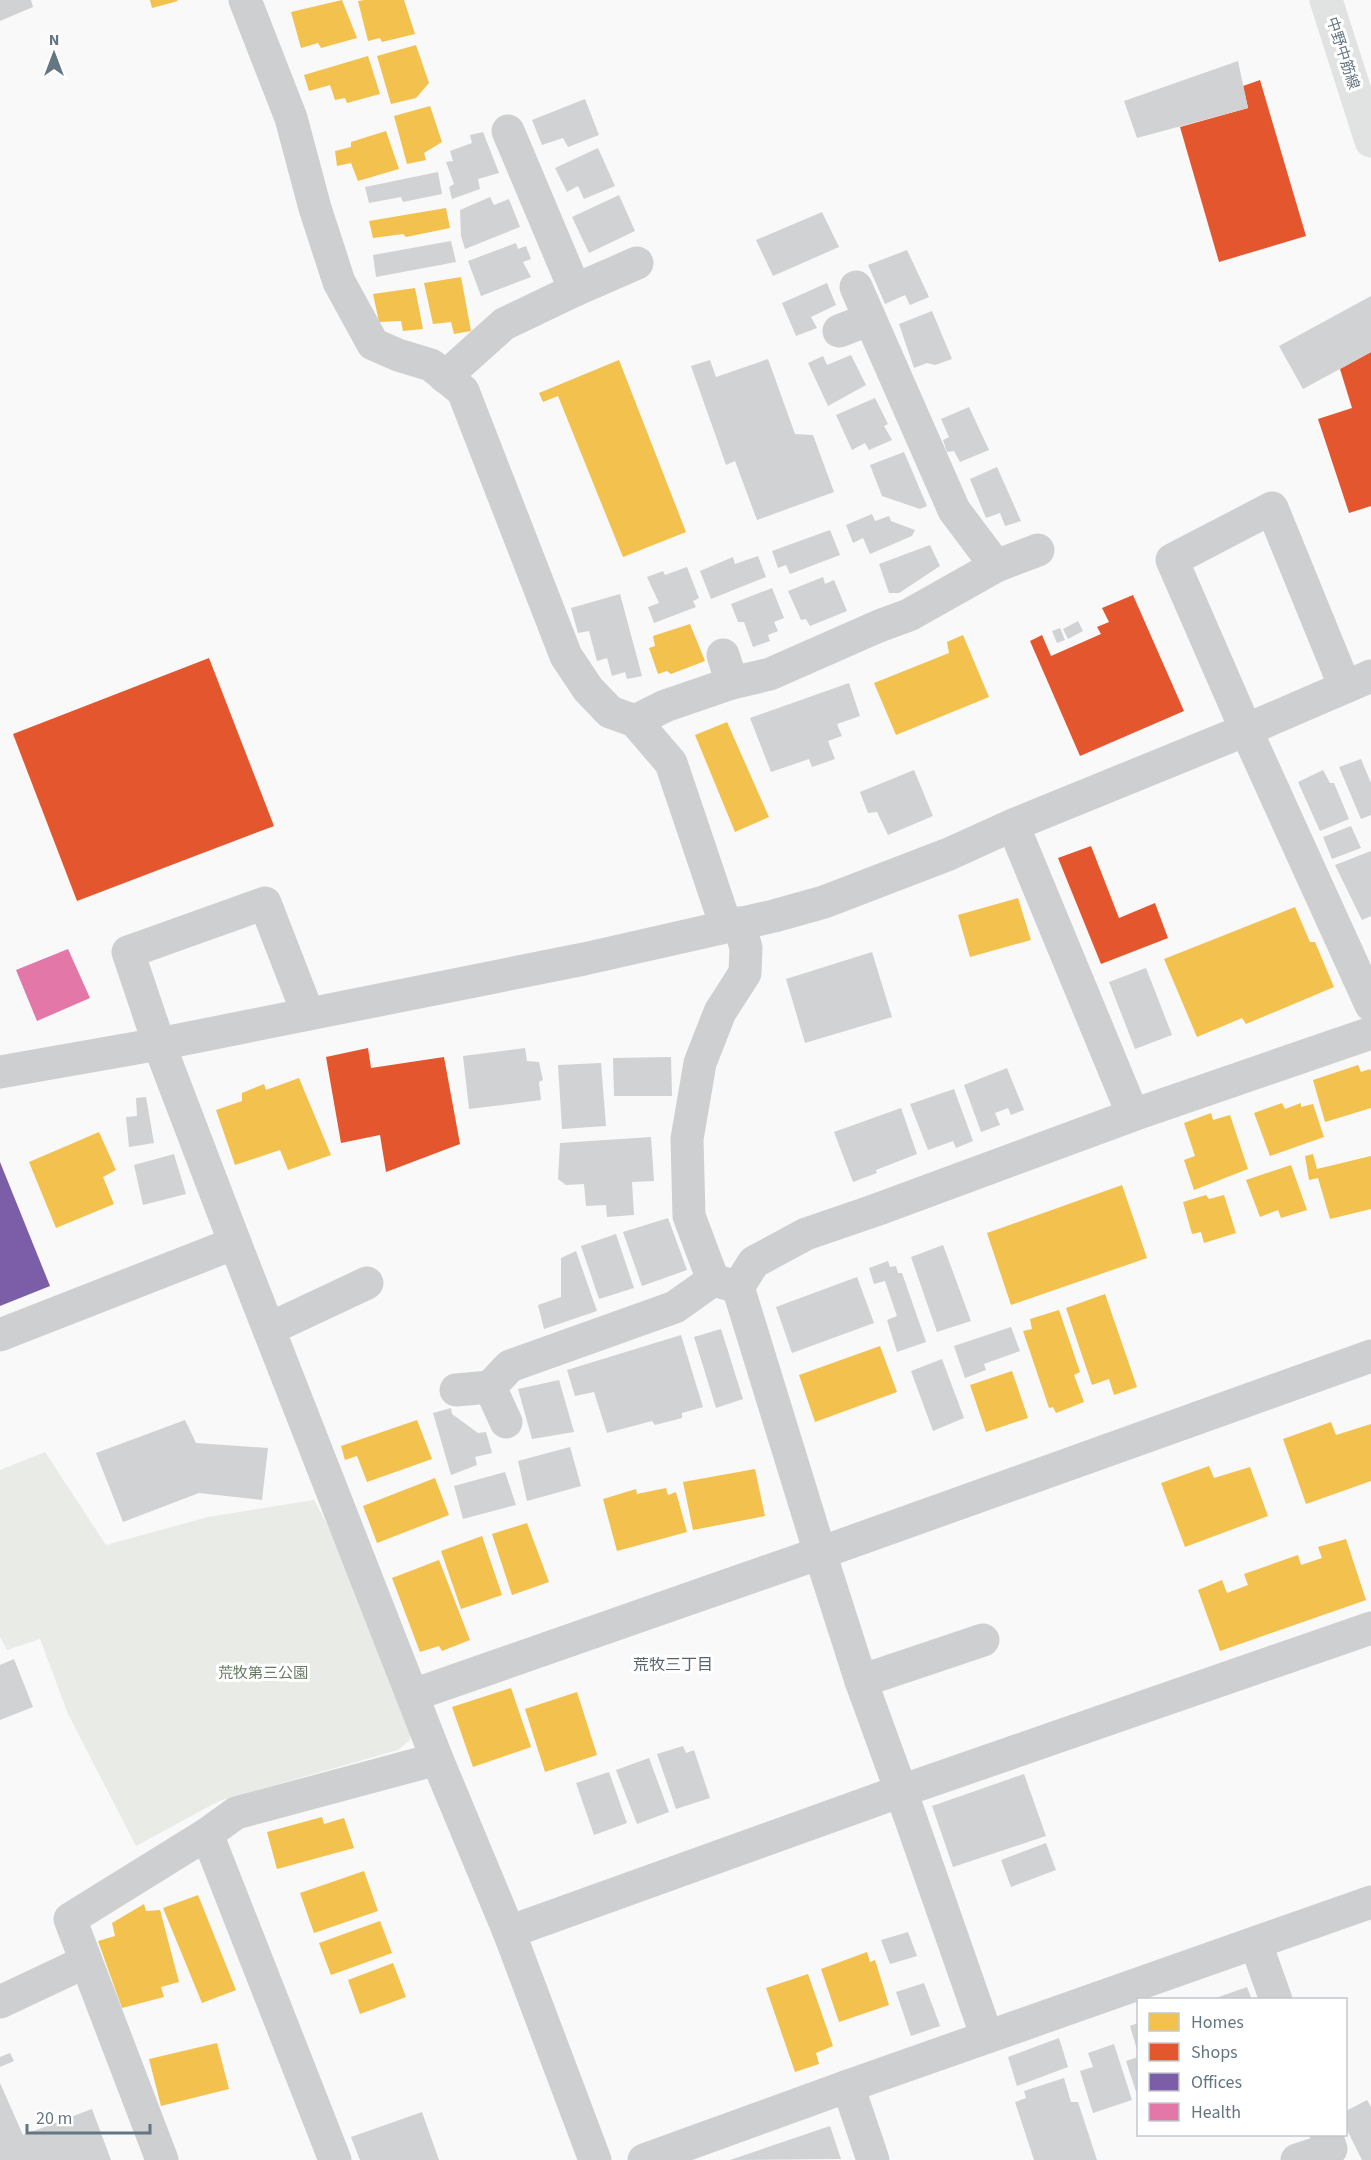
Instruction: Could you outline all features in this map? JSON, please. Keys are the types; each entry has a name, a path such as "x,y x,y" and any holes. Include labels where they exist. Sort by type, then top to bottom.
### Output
{"main road":[{"name":"中野中筋線","path":"1326,0 1371,141"}],"street":[{"path":"245,0 291,118 315,208 339,282 373,344 398,355 431,365 463,392 566,656 588,690 610,712 635,721 671,763 733,925 746,948 745,973 720,1012 700,1063 687,1139 689,1216 726,1284 820,1553 861,1681 987,2037"},
{"path":"508,131 575,290"},
{"path":"445,377 504,324 637,263"},
{"path":"856,287 870,319 919,396 954,510 996,566"},
{"path":"839,331 870,319"},
{"path":"0,1072 159,1044 584,959 824,902 919,866 1013,825 1246,730 1358,682 1272,508 1172,560 1246,730 1371,1005"},
{"path":"635,721 728,669 770,674 873,613 909,615 996,566 1038,550"},
{"path":"1013,825 1133,1115"},
{"path":"308,1014 265,903 128,952 159,1044 235,1242 437,1759 509,1932 595,2160"},
{"path":"456,1390 490,1387 510,1366 675,1307 726,1284 754,1262 806,1234 1133,1115 1371,1033"},
{"path":"0,1335 235,1242"},
{"path":"269,1329 367,1283"},
{"path":"413,1695 820,1553 1371,1356"},
{"path":"490,1387 506,1422"},
{"path":"509,1932 901,1791 1371,1628"},
{"path":"861,1681 983,1640"},
{"path":"162,2160 70,1919 207,1834 236,1813 437,1759"},
{"path":"207,1834 334,2160"},
{"path":"644,2160 1371,1902"},
{"path":"1256,1944 1275,1998"},
{"path":"0,2002 85,1962"},
{"path":"848,2086 873,2160"},
{"path":"1297,2160 1331,2149 1327,2136"}],"green space":[{"name":"荒牧第三公園","path":"45,1452 106,1545 208,1517 314,1500 332,1533 411,1722 410,1740 398,1750 219,1801 136,1846 68,1714 40,1639 7,1650 0,1637 0,1470"}],"building: Homes":[{"path":"150,0 177,0 178,1 152,8"},
{"path":"342,0 357,38 321,48 318,43 301,48 291,12"},
{"path":"404,0 415,34 382,42 380,38 368,41 358,1"},
{"path":"416,45 429,83 416,98 391,104 377,56"},
{"path":"368,56 380,94 347,103 345,98 335,100 330,85 309,91 304,75"},
{"path":"430,106 442,142 424,153 426,160 407,164 394,116"},
{"path":"386,131 399,169 358,181 351,163 337,166 335,151 351,147 351,142"},
{"path":"446,208 450,228 406,237 403,234 373,238 369,221"},
{"path":"461,277 471,331 454,334 451,322 433,324 424,283"},
{"path":"415,288 423,329 403,331 401,321 379,322 373,294"},
{"path":"619,360 686,532 623,557 558,396 543,402 539,393"},
{"path":"690,624 705,661 671,674 667,671 658,674 649,648 655,646 653,636"},
{"path":"963,635 989,697 896,735 874,683 949,653 947,642"},
{"path":"727,722 769,817 735,832 695,735"},
{"path":"1018,898 1031,940 970,957 958,915"},
{"path":"1295,907 1310,942 1315,942 1334,987 1246,1024 1242,1018 1197,1037 1164,959"},
{"path":"1358,1065 1361,1072 1370,1069 1371,1071 1371,1108 1325,1122 1313,1080"},
{"path":"299,1078 331,1155 288,1170 280,1150 235,1165 216,1110 242,1101 242,1093 264,1084 266,1090"},
{"path":"1282,1103 1285,1109 1301,1103 1301,1107 1313,1104 1324,1137 1270,1156 1254,1113"},
{"path":"1211,1113 1213,1120 1230,1115 1248,1169 1194,1190 1184,1160 1195,1156 1184,1123"},
{"path":"99,1132 116,1170 103,1177 114,1204 56,1228 29,1162"},
{"path":"1313,1154 1317,1169 1371,1156 1371,1209 1330,1219 1318,1178 1309,1180 1305,1156"},
{"path":"1291,1165 1307,1210 1281,1218 1278,1210 1260,1217 1246,1180"},
{"path":"1122,1185 1147,1258 1011,1305 987,1233"},
{"path":"1206,1195 1209,1199 1224,1195 1236,1233 1204,1243 1201,1232 1192,1234 1183,1202"},
{"path":"1105,1294 1137,1387 1114,1395 1109,1379 1092,1385 1066,1308"},
{"path":"1059,1310 1080,1372 1074,1375 1084,1402 1056,1413 1053,1407 1049,1408 1023,1331 1032,1329 1030,1319"},
{"path":"880,1346 897,1392 815,1422 799,1375"},
{"path":"1012,1371 1028,1418 986,1432 970,1385"},
{"path":"417,1420 432,1459 367,1482 357,1456 345,1460 341,1446"},
{"path":"1331,1422 1336,1435 1371,1424 1371,1481 1306,1504 1283,1439"},
{"path":"1209,1466 1214,1478 1250,1467 1268,1516 1185,1547 1161,1483"},
{"path":"755,1469 765,1516 693,1530 683,1482"},
{"path":"435,1478 449,1515 377,1543 363,1506"},
{"path":"666,1488 668,1495 676,1492 687,1532 617,1551 603,1499 636,1489 637,1494"},
{"path":"527,1523 549,1582 512,1595 492,1534"},
{"path":"482,1536 502,1595 461,1609 441,1551"},
{"path":"1346,1539 1366,1600 1220,1651 1198,1590 1222,1580 1227,1593 1248,1585 1244,1574 1298,1555 1301,1565 1322,1558 1318,1547"},
{"path":"439,1560 470,1640 442,1651 439,1646 420,1652 392,1578"},
{"path":"511,1688 531,1747 473,1767 452,1707"},
{"path":"577,1692 597,1755 545,1772 525,1709"},
{"path":"322,1817 324,1824 344,1818 354,1848 277,1869 267,1832"},
{"path":"364,1871 378,1911 314,1933 300,1893"},
{"path":"198,1895 236,1990 202,2003 163,1908"},
{"path":"144,1904 146,1911 160,1910 179,1982 161,1987 164,1997 122,2008 98,1941 115,1936 112,1923"},
{"path":"380,1921 392,1953 331,1975 319,1943"},
{"path":"867,1952 870,1962 875,1960 889,2005 839,2022 821,1969"},
{"path":"393,1963 406,1997 360,2014 348,1980"},
{"path":"808,1974 833,2046 816,2053 819,2064 795,2072 766,1988"},
{"path":"217,2043 229,2089 161,2106 149,2059"}],"building: Shops":[{"path":"1260,80 1306,236 1219,262 1180,127 1248,108 1243,86"},
{"path":"1371,352 1371,506 1349,513 1318,419 1352,408 1340,369"},
{"path":"1133,595 1184,711 1080,756 1030,641 1042,635 1051,656 1101,634 1097,627 1109,622 1102,608"},
{"path":"209,658 274,826 77,901 13,734"},
{"path":"1091,846 1119,918 1155,903 1168,938 1101,964 1058,858"},
{"path":"368,1048 371,1068 444,1057 460,1144 386,1172 380,1135 341,1143 326,1057"}],"building: Offices":[{"path":"0,1162 50,1286 0,1306"}],"building: Health":[{"path":"68,949 90,998 37,1021 16,970"}],"building: Other":[{"path":"0,0 31,0 33,7 0,21"},
{"path":"1238,61 1248,108 1137,138 1124,101"},
{"path":"585,99 599,135 568,147 563,138 542,145 532,120"},
{"path":"483,132 499,173 478,179 480,189 452,199 449,187 454,184 446,162 453,161 450,151 472,143 470,135"},
{"path":"598,148 615,186 584,199 578,186 567,192 555,168"},
{"path":"438,172 442,194 403,202 401,197 369,203 365,187"},
{"path":"619,195 635,231 589,253 572,217"},
{"path":"490,197 494,205 509,199 520,227 465,249 461,236 460,210"},
{"path":"822,212 839,247 773,276 756,240"},
{"path":"451,241 456,262 376,277 373,255"},
{"path":"516,243 518,249 526,246 531,259 523,262 531,277 481,296 468,261"},
{"path":"907,250 929,297 910,305 905,295 885,304 868,265"},
{"path":"827,283 836,305 811,317 817,328 796,336 782,303"},
{"path":"1371,296 1371,352 1303,389 1279,346"},
{"path":"932,311 952,359 935,365 927,363 914,368 899,324"},
{"path":"851,355 866,385 828,406 808,363 823,356 827,365"},
{"path":"768,359 795,434 813,435 834,492 757,520 735,461 726,465 691,366 710,360 716,377"},
{"path":"875,398 888,424 884,426 892,440 869,450 865,443 852,450 836,415"},
{"path":"969,407 989,450 960,462 954,451 947,452 943,440 949,437 941,419"},
{"path":"904,452 927,506 920,509 882,496 870,465"},
{"path":"997,467 1021,521 1005,526 1000,513 986,518 970,479"},
{"path":"872,514 875,521 889,516 891,521 915,530 912,536 870,554 863,538 853,543 846,525"},
{"path":"830,530 840,555 790,574 786,565 778,568 772,551"},
{"path":"930,545 940,566 899,593 889,593 879,564"},
{"path":"758,556 766,577 711,599 700,571 733,557 735,564"},
{"path":"687,567 699,598 693,601 696,607 654,623 648,607 659,603 647,577 663,571 665,575"},
{"path":"823,577 825,584 834,580 847,611 810,626 806,619 801,620 788,591"},
{"path":"772,588 784,618 774,622 778,631 768,635 770,641 753,647 744,622 738,622 731,604"},
{"path":"620,594 642,676 627,679 625,672 612,676 607,658 597,661 589,631 578,633 571,608"},
{"path":"1078,621 1083,631 1068,639 1063,629"},
{"path":"1060,628 1065,640 1057,643 1052,631"},
{"path":"849,683 860,716 837,724 842,736 828,741 835,759 812,767 809,759 771,772 750,718"},
{"path":"1361,759 1371,783 1371,815 1361,819 1339,767"},
{"path":"914,770 933,816 888,835 877,812 868,813 860,792"},
{"path":"1323,770 1330,783 1334,783 1349,819 1320,831 1298,782"},
{"path":"1351,826 1361,848 1332,859 1323,837"},
{"path":"1371,851 1371,916 1362,920 1335,865"},
{"path":"872,952 892,1017 805,1043 786,979"},
{"path":"1146,968 1172,1035 1135,1049 1109,982"},
{"path":"525,1048 527,1061 539,1062 543,1080 539,1082 541,1100 469,1109 463,1056"},
{"path":"671,1057 672,1096 614,1096 613,1058"},
{"path":"601,1063 606,1126 562,1129 558,1065"},
{"path":"1007,1068 1024,1110 1011,1115 1008,1108 995,1113 1000,1125 981,1132 964,1085"},
{"path":"954,1089 973,1141 956,1148 953,1141 928,1150 910,1104"},
{"path":"146,1097 154,1143 129,1147 126,1117 137,1116 136,1098"},
{"path":"901,1108 917,1154 853,1182 834,1132"},
{"path":"651,1137 654,1181 632,1182 634,1215 607,1217 606,1205 586,1206 584,1184 566,1185 558,1179 560,1143"},
{"path":"174,1154 186,1194 143,1205 134,1165"},
{"path":"668,1218 687,1270 642,1286 623,1232"},
{"path":"616,1234 634,1288 599,1299 581,1246"},
{"path":"943,1245 971,1321 937,1332 911,1257"},
{"path":"576,1251 597,1311 544,1329 538,1305 561,1297 561,1258"},
{"path":"888,1261 890,1267 896,1266 898,1273 902,1273 926,1342 897,1352 887,1320 897,1316 885,1281 874,1284 869,1268"},
{"path":"857,1277 874,1323 792,1353 776,1307"},
{"path":"1011,1327 1020,1351 984,1364 986,1370 965,1378 954,1346"},
{"path":"721,1329 743,1399 716,1408 694,1337"},
{"path":"681,1335 703,1407 682,1413 682,1418 655,1425 652,1421 607,1433 594,1392 575,1396 567,1370"},
{"path":"942,1359 964,1418 933,1431 911,1371"},
{"path":"559,1380 574,1432 532,1439 518,1389"},
{"path":"451,1408 452,1414 478,1433 486,1432 492,1453 475,1457 477,1465 451,1475 433,1413"},
{"path":"185,1420 196,1443 268,1448 262,1500 199,1493 123,1522 96,1453"},
{"path":"570,1447 581,1486 527,1501 518,1461"},
{"path":"505,1472 516,1505 463,1519 454,1486"},
{"path":"14,1659 33,1707 0,1720 0,1665"},
{"path":"683,1746 686,1753 694,1750 710,1798 676,1809 657,1754"},
{"path":"649,1758 669,1812 637,1824 616,1770"},
{"path":"609,1772 627,1823 594,1835 576,1783"},
{"path":"1024,1774 1046,1836 953,1867 932,1806"},
{"path":"1046,1843 1056,1870 1011,1887 1001,1860"},
{"path":"908,1932 917,1956 890,1964 881,1940"},
{"path":"924,1983 940,2026 911,2036 896,1992"},
{"path":"1247,1987 1251,1998 1216,1998"},
{"path":"1137,2023 1137,2050 1130,2026"},
{"path":"1059,2038 1068,2067 1017,2086 1008,2057"},
{"path":"1114,2044 1132,2100 1093,2113 1080,2071 1093,2067 1088,2053"},
{"path":"10,2053 14,2061 0,2067 0,2057"},
{"path":"1137,2057 1137,2095 1126,2061"},
{"path":"1064,2078 1071,2102 1078,2102 1097,2160 1034,2160 1015,2102 1026,2098 1024,2091"},
{"path":"0,2083 23,2135 92,2109 111,2160 0,2160"},
{"path":"1367,2100 1371,2107 1371,2160 1362,2160 1347,2130 1347,2110"},
{"path":"422,2112 439,2160 360,2160 351,2137"},
{"path":"830,2126 841,2159 730,2160"}],"district":[{"name":"荒牧三丁目","path":"673,1664"}]}
